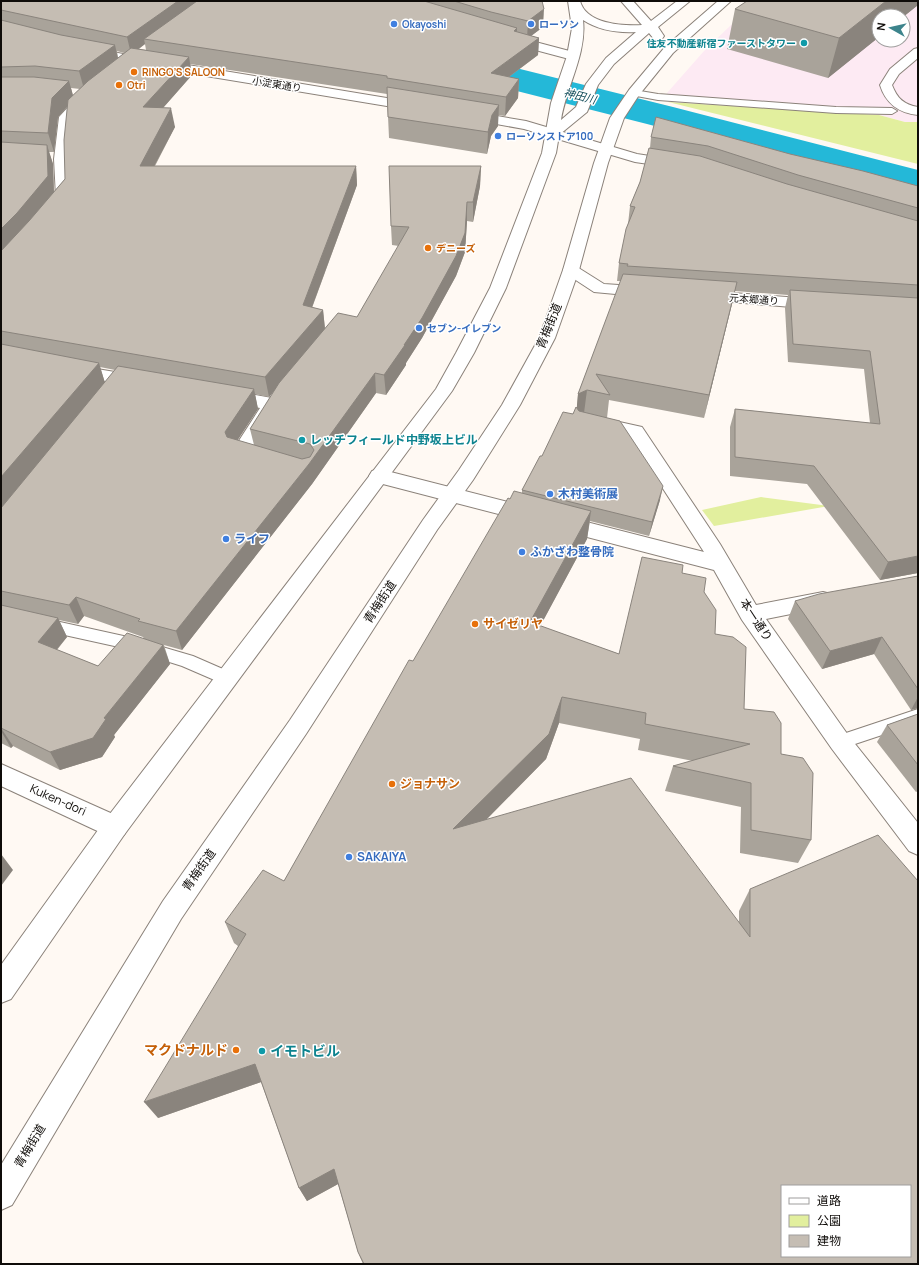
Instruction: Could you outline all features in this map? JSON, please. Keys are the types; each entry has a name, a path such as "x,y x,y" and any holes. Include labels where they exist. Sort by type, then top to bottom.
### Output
{"main road":[{"path":"627,1 652,27 669,50"},
{"path":"553,133 582,109 592,84 610,61 633,40 652,27 684,1"},
{"path":"575,5 589,20 607,26 627,29 652,27 722,4"},
{"name":"青梅街道","path":"1,1194 172,910 294,734 512,405 546,338 571,270 606,149 617,118 634,93 669,50 722,4"},
{"path":"1,989 115,826 379,476 442,391 465,354 498,288 549,153 557,102 567,78 578,28 575,5"},
{"path":"501,37 573,56"},
{"name":"小淀東通り","path":"73,48 132,60 429,109"},
{"path":"121,68 144,52"},
{"path":"918,52 894,72 886,85 888,94 899,106 911,111 918,111"},
{"path":"44,220 63,197 61,159 66,117 86,95 98,86"},
{"path":"71,93 86,95"},
{"path":"459,114 526,125 635,158 692,166"},
{"path":"46,159 61,159"},
{"path":"571,270 600,289 663,294"},
{"name":"元本郷通り","path":"687,295 830,305"},
{"path":"61,367 158,385"},
{"path":"105,397 120,379"},
{"path":"212,394 277,398 240,453 276,463"},
{"name":"本一通り","path":"584,420 635,431 722,564 750,614 840,742 918,843"},
{"path":"379,476 722,564"},
{"path":"750,614 842,596"},
{"name":"Kuken-dori","path":"1,774 115,826"}],"lane":[{"path":"634,93 658,97 836,110 892,111"},
{"path":"1,615 128,643 187,662 226,678"},
{"path":"840,742 918,716"}],"shaded area":[{"path":"756,1 918,1 918,122 905,122 879,115 668,102 667,93 704,51"}],"green space":[{"path":"668,102 879,115 905,122 918,122 918,164"},
{"path":"761,497 829,506 714,526 702,510"}],"building":[{"path":"1,1 178,1 127,37 1,10"},
{"path":"197,1 424,1 517,28 514,31 539,38 491,73 519,79 506,97 387,78 387,76 144,39"},
{"path":"454,1 542,1 544,9 528,21"},
{"path":"747,1 886,1 877,8 871,8 871,13 839,38 735,9"},
{"path":"1,20 61,35 115,45 79,71 35,66 1,67"},
{"path":"131,48 189,57 143,107 171,108 140,166 356,166 303,305 323,310 265,377 1,331 1,251 65,179 64,140 68,100 88,81"},
{"path":"1,77 34,77 69,81 52,98 48,133 1,131"},
{"path":"387,87 499,105 492,115 488,132 388,117"},
{"path":"656,117 790,154 863,171 918,186 918,208 798,175 708,146 651,137"},
{"path":"1,142 47,145 48,176 17,213 1,229"},
{"path":"649,148 700,156 787,184 918,221 918,285 627,266 628,264 619,263 626,229 635,207 630,206 640,182"},
{"path":"389,166 481,166 473,202 467,202 465,233 456,256 422,318 384,375 375,373 309,464 176,631 138,621 140,619 76,597 69,605 1,591 1,508 118,366 254,389 225,432 227,437 302,459 310,457 314,450 310,444 250,429 279,383 338,313 357,317 409,227 391,226"},
{"path":"623,274 737,282 709,395 596,374 610,395 587,390 578,394"},
{"path":"790,290 918,298 918,556 888,562 814,466 735,457 735,409 880,424 870,351 793,344"},
{"path":"1,344 99,363 1,477"},
{"path":"576,407 579,411 620,421 663,486 652,522 522,490 540,456 542,456 563,412 573,414"},
{"path":"514,491 591,511 530,622 619,654 642,557 683,565 682,573 706,578 704,592 716,610 715,634 733,637 746,647 744,709 774,712 781,723 781,754 803,758 813,773 811,840 751,830 751,783 673,766 750,744 645,724 646,713 562,697 549,734 453,829 631,778 750,937 750,889 878,835 918,881 918,1264 364,1264 358,1252 334,1169 299,1188 255,1064 144,1102 246,934 225,922 263,870 284,881 409,660 413,661 508,498 510,499"},
{"path":"918,576 918,689 882,637 830,651 795,601 819,594"},
{"path":"1,605 58,618 38,642 98,666 127,633 163,645 104,718 106,719 93,738 50,752 1,728"},
{"path":"918,714 918,765 887,725"}],"waterway":[{"name":"神田川","path":"428,57 659,115 918,183"}],"place":[{"name":"Okayoshi","path":"394,24"},
{"name":"ローソン","path":"531,24"},
{"name":"住友不動産新宿ファーストタワー","path":"804,43"},
{"name":"RINGO’S SALOON","path":"134,72"},
{"name":"Otri","path":"119,85"},
{"name":"ローソンストア100","path":"498,136"},
{"name":"デニーズ","path":"428,248"},
{"name":"セブン-イレブン","path":"419,328"},
{"name":"レッチフィールド中野坂上ビル","path":"302,440"},
{"name":"木村美術展","path":"550,494"},
{"name":"ライフ","path":"226,539"},
{"name":"ふかざわ整骨院","path":"522,552"},
{"name":"サイゼリヤ","path":"475,624"},
{"name":"ジョナサン","path":"392,784"},
{"name":"SAKAIYA","path":"349,857"},
{"name":"マクドナルド","path":"236,1050"},
{"name":"イモトビル","path":"262,1051"}]}
